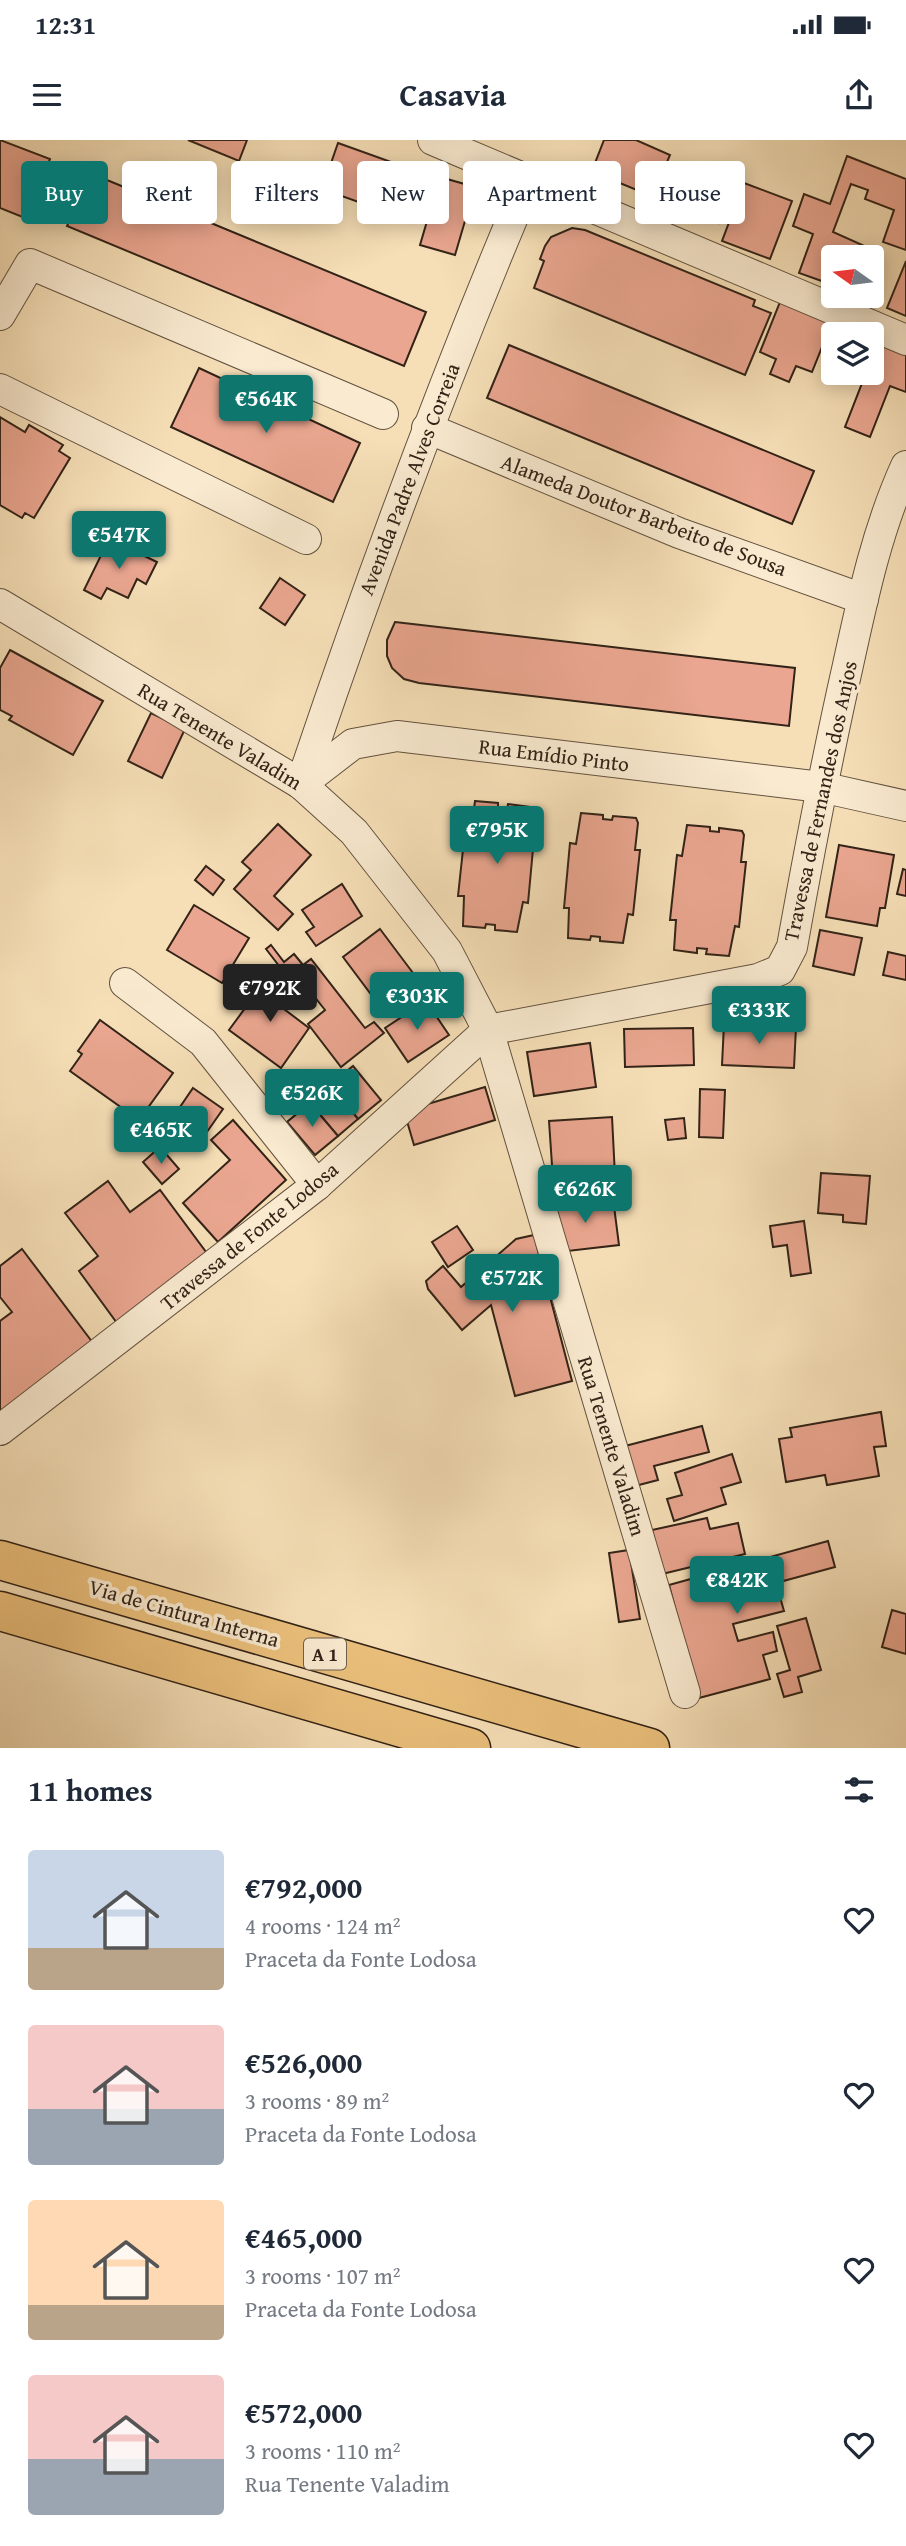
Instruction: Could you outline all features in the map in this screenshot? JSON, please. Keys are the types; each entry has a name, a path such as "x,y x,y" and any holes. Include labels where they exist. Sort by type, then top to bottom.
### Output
{"highway":[{"name":"Via de Cintura Interna","path":"0,1560 650,1748"},
{"name":"A 1","path":"0,1611 471,1748"}],"street":[{"path":"433,140 483,161"},
{"path":"621,219 906,340"},
{"name":"Avenida Padre Alves Correia","path":"302,784 366,591 427,428 511,224"},
{"path":"0,315 30,264 383,414"},
{"path":"0,389 306,539"},
{"name":"Alameda Doutor Barbeito de Sousa","path":"427,428 679,533 863,599"},
{"name":"Travessa de Fernandes dos Anjos","path":"488,1030 758,979 780,970 793,947 821,787 863,599 889,505 906,466"},
{"name":"Rua Tenente Valadim","path":"0,604 302,784 354,832 447,951 488,1030 685,1693"},
{"name":"Rua Emídio Pinto","path":"302,784 353,744 397,736 821,787 906,806"},
{"path":"125,983 204,1042 317,1185"},
{"name":"Travessa de Fonte Lodosa","path":"0,1430 317,1185 488,1030"}],"building":[{"path":"0,140 50,159 21,161 21,216 0,208"},
{"path":"188,140 247,140 239,161"},
{"path":"604,140 636,140 670,155 667,161 635,161 635,189 621,183 621,161 596,161"},
{"path":"338,143 388,161 357,161 357,202 343,196 343,161 332,161"},
{"path":"847,156 906,179 906,250 883,242 894,210 865,199 868,190 851,184 833,232 862,245 821,245 821,281 799,273 813,234 793,226 804,194 830,204"},
{"path":"108,180 122,186 122,224 213,224 426,312 404,366 67,226 108,224"},
{"path":"449,180 463,184 464,224 455,255 420,245 426,224 449,224"},
{"path":"745,183 792,201 770,259 722,241 728,224 745,224"},
{"path":"572,228 585,230 755,300 753,306 771,313 745,375 534,288 544,261 540,259 545,246 551,237"},
{"path":"906,261 906,316 887,308"},
{"path":"780,302 832,322 821,322 821,350 812,372 796,366 789,382 770,374 776,359 760,352"},
{"path":"509,345 814,471 792,524 487,398"},
{"path":"884,346 906,354 906,392 890,386 870,437 845,427 861,385 884,385"},
{"path":"199,368 360,443 333,502 171,427"},
{"path":"0,417 25,432 29,425 63,445 59,451 70,458 34,518 25,513 22,518 0,505"},
{"path":"109,539 157,562 146,584 137,579 128,598 107,588 101,599 84,590"},
{"path":"280,578 305,595 285,625 260,608"},
{"path":"395,622 795,668 789,726 419,683 404,679 392,668 387,656 387,640"},
{"path":"10,650 103,701 73,755 9,720 12,716 0,710 0,668"},
{"path":"151,713 185,729 162,778 128,761"},
{"path":"475,801 498,803 498,808 507,809 508,804 530,807 532,811 530,838 534,838 528,903 523,902 517,932 495,930 495,925 486,924 485,928 463,926 464,896 458,896 465,831 471,832"},
{"path":"581,813 603,815 603,819 612,820 613,816 636,818 638,823 635,850 640,850 633,915 628,914 623,943 600,941 600,937 591,936 590,940 568,938 569,908 564,908 570,843 576,844"},
{"path":"278,824 311,855 274,896 293,914 278,930 234,889 251,870 242,862"},
{"path":"687,825 710,827 710,831 719,832 719,828 742,831 744,835 741,862 746,862 739,927 735,926 729,956 706,954 707,949 697,948 697,953 674,950 676,920 670,920 677,855 682,856"},
{"path":"839,845 894,855 885,908 880,908 877,926 826,917"},
{"path":"206,866 224,880 213,895 195,880"},
{"path":"903,869 906,870 906,896 897,894"},
{"path":"342,884 362,916 316,946 306,932 314,927 302,910"},
{"path":"194,905 249,938 222,983 167,950"},
{"path":"380,929 419,981 382,1009 343,957"},
{"path":"820,930 862,938 854,975 813,966"},
{"path":"271,945 284,962 294,954 303,965 311,959 365,1028 374,1022 384,1033 341,1067 308,1024 325,1010 290,966 283,971 266,949"},
{"path":"888,952 906,956 906,980 883,975"},
{"path":"268,977 293,996 284,1009 309,1028 281,1068 229,1030"},
{"path":"426,1001 449,1035 408,1062 385,1028"},
{"path":"100,1020 173,1073 139,1120 70,1071 82,1054 78,1051"},
{"path":"724,1024 796,1027 794,1068 722,1065"},
{"path":"693,1028 694,1065 625,1067 624,1029"},
{"path":"590,1043 596,1087 534,1096 527,1052"},
{"path":"353,1066 381,1100 358,1119 330,1085"},
{"path":"285,1080 297,1092 279,1112 266,1101"},
{"path":"330,1085 358,1119 338,1136 310,1103"},
{"path":"485,1087 495,1120 414,1145 404,1111"},
{"path":"193,1088 223,1109 195,1149 165,1129"},
{"path":"700,1089 725,1090 723,1138 699,1137"},
{"path":"310,1103 338,1136 315,1155 287,1122"},
{"path":"612,1117 615,1176 553,1180 549,1121"},
{"path":"684,1118 686,1138 668,1140 665,1120"},
{"path":"233,1120 286,1180 218,1242 183,1203 230,1160 211,1140"},
{"path":"160,1147 179,1169 162,1184 143,1162"},
{"path":"821,1173 870,1176 866,1224 843,1222 843,1215 818,1213"},
{"path":"108,1181 130,1212 160,1190 209,1256 117,1323 79,1271 98,1256 65,1213"},
{"path":"595,1197 596,1208 614,1206 619,1245 559,1252 554,1202"},
{"path":"804,1221 811,1273 791,1276 787,1245 773,1247 770,1226"},
{"path":"457,1226 473,1250 448,1267 432,1242"},
{"path":"534,1235 572,1381 515,1396 491,1305 462,1330 428,1289 426,1281 443,1266 461,1287 516,1239"},
{"path":"22,1249 93,1343 0,1414 0,1321 12,1312 0,1297 0,1266"},
{"path":"881,1412 886,1446 874,1447 879,1476 827,1485 825,1475 786,1482 779,1439 792,1437 790,1428"},
{"path":"702,1426 709,1452 654,1466 658,1480 635,1486 625,1446"},
{"path":"732,1454 741,1482 721,1488 726,1504 674,1521 667,1499 682,1495 675,1473"},
{"path":"707,1518 710,1529 738,1523 745,1554 662,1574 652,1530"},
{"path":"828,1541 835,1567 776,1583 784,1611 733,1624 738,1641 773,1632 777,1651 763,1655 770,1679 699,1698 669,1585"},
{"path":"629,1550 640,1619 619,1622 609,1553"},
{"path":"892,1610 906,1614 906,1654 882,1647"},
{"path":"806,1618 821,1670 798,1677 802,1692 784,1697 777,1674 790,1670 777,1626"}]}
